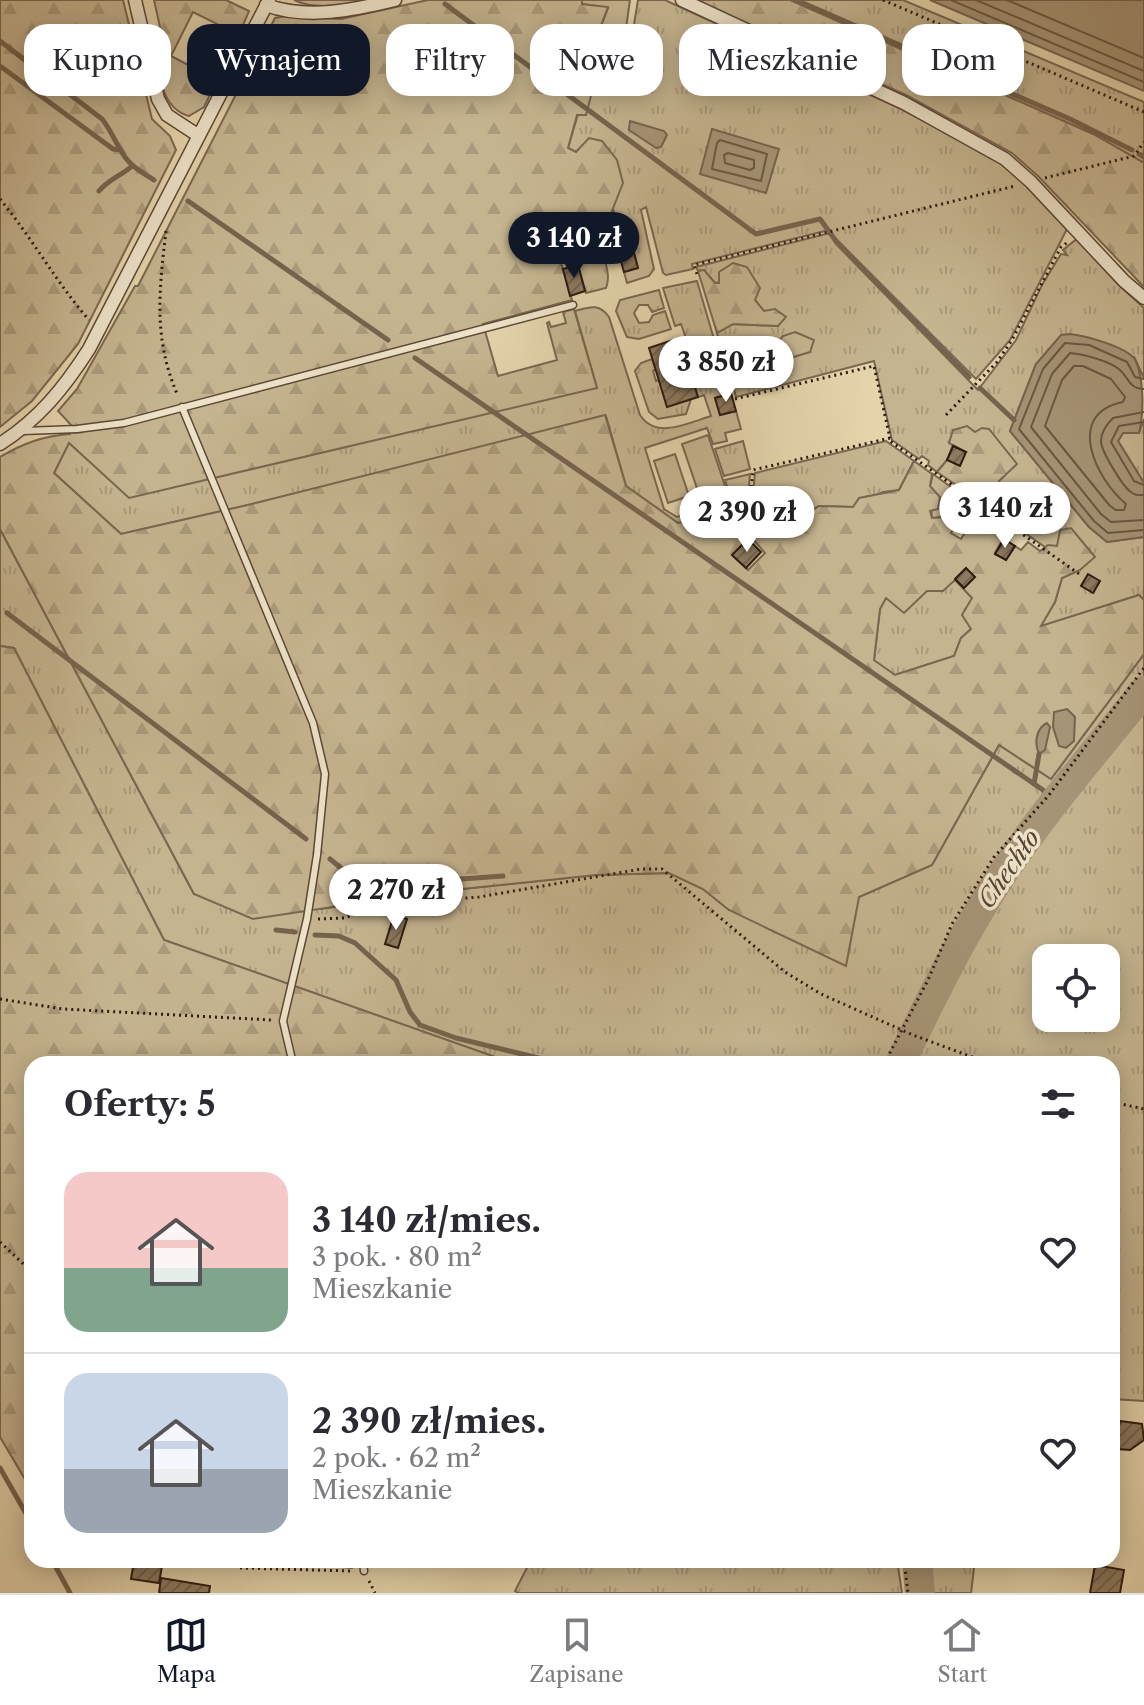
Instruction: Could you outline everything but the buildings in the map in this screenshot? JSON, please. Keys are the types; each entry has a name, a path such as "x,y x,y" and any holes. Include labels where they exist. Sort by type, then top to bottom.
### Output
{"street":[{"path":"135,0 158,99 167,115 199,136"},
{"path":"0,444 45,409 89,349 268,3 295,11 341,11 395,0"},
{"path":"682,0 904,103 1005,159 1144,298"}],"lane":[{"path":"19,431 77,429 124,423 573,305"},
{"path":"182,407 313,723 325,774 307,919 283,1021 291,1056"}],"path":[{"path":"883,0 1144,112"},
{"path":"697,274 694,265 1134,156 1144,142"},
{"path":"0,199 32,239 66,293 92,322"},
{"path":"167,224 159,287 160,327 166,369 182,407"},
{"path":"946,415 997,362 1012,340 1061,247"},
{"path":"735,399 874,366 890,441 1082,576"},
{"path":"747,535 753,470 890,438"},
{"path":"888,1056 928,980 952,924 994,857 1049,795 1144,668"},
{"path":"307,919 344,918 381,905 479,897 641,869 662,869 785,972 858,1013 969,1056"},
{"path":"0,999 63,1009 283,1021"},
{"path":"1120,1104 1144,1109"},
{"path":"0,1242 24,1264"},
{"path":"240,1568 364,1571"},
{"path":"905,1568 908,1593"}],"green space":[{"path":"0,0 123,0 129,24 24,24 24,96 146,96 152,119 170,136 176,150 78,344 32,401 0,427"},
{"path":"154,0 226,0 249,11 244,24 217,24 193,12 171,56 171,24 159,24"},
{"path":"294,0 371,0 322,6"},
{"path":"428,0 582,0 582,4 608,7 602,24 530,24 530,96 591,96 586,115 577,115 568,148 576,152 589,138 602,141 617,160 623,183 608,221 576,229 567,224 551,229 572,300 483,324 498,376 557,360 547,323 551,327 566,323 563,312 574,309 597,388 129,498 69,443 54,473 121,534 605,415 626,486 678,523 692,521 706,533 712,531 713,514 725,510 738,519 746,520 745,542 732,555 748,570 765,553 751,537 754,493 765,498 780,515 773,524 779,529 784,524 784,517 805,515 819,506 853,507 859,498 899,490 914,461 932,474 930,486 940,497 938,509 930,511 932,518 944,517 959,493 974,504 963,522 959,520 951,533 961,539 969,526 976,532 991,532 997,520 1009,529 995,553 1006,560 1015,546 1021,550 1028,542 1040,551 1048,545 1057,546 1060,530 1071,528 1095,557 1080,570 1062,578 1055,602 1041,626 1139,595 1144,600 1144,654 1051,779 999,745 932,865 859,897 846,966 729,910 703,889 669,873 596,875 433,892 253,919 194,894 0,529 0,457 34,441 70,434 72,426 58,411 77,389 135,286 138,286 235,96 370,96 370,24 272,24 275,18 341,19","holes":["955,580 972,598 962,615 971,629 961,638 954,656 895,675 874,660 880,609 886,598 904,613 927,591 943,591"]},
{"path":"582,0 630,0 627,24 602,24 608,8 581,4"},
{"path":"638,0 665,0 717,24 679,24 679,96 873,96 976,148 1004,166 1033,190 1068,227 1010,340 976,379 829,230 692,264 693,269 666,275 646,207 641,210 654,269 649,276 627,283 624,272 638,268 628,230 619,224 609,227 608,221 614,211 576,152 568,148 578,114 586,115 590,96 663,96 663,24 634,24"},
{"path":"695,0 790,0 844,24 748,24"},
{"path":"790,0 903,0 960,24 902,24 902,50 886,42 886,24 844,24"},
{"path":"886,42 902,50 902,93 886,86"},
{"path":"1024,51 1144,102 1144,163 1093,134 1007,96 1024,96"},
{"path":"171,56 187,64 187,96 209,96 204,107 189,116 179,112 166,97 171,96"},
{"path":"908,96 1007,96 1093,134 1144,163 1144,287 1039,177 1012,153"},
{"path":"567,224 576,229 564,233 566,240 588,236 598,246 607,268 606,288 586,293 578,265 573,266 569,254 559,257 550,229"},
{"path":"830,233 835,243 978,390 1016,340 1042,285 1061,254 1067,255 1063,250 1078,238 1144,308 1144,378 1134,357 1036,364 1010,431 1089,527 1107,542 1144,537 1144,600 1139,595 1040,627 1055,602 1062,578 1080,570 1058,546 1045,547 962,489 982,485 994,488 1014,516 1029,508 1018,489 1002,488 975,432 949,442 953,446 937,472 922,456 919,459 892,440 874,361 736,397 733,386 764,377 769,364 810,352 783,336 771,351 725,360 717,333 733,324 778,326 775,310 764,312 755,300 720,282 715,283 704,270 698,271 696,267"},
{"path":"733,263 747,267 760,288 755,300 764,311 775,309 786,317 778,326 733,324 717,333 698,271 704,270 715,283 719,283 719,272"},
{"path":"697,281 730,394 715,398 720,415 736,411 741,429 725,433 727,441 713,444 707,428 645,448 664,509 677,517 731,498 725,480 750,474 746,520 738,519 725,510 713,514 712,531 706,533 692,521 678,523 626,486 606,416 121,534 54,473 69,442 597,388 575,311 590,307 602,310 609,317 640,415 655,427 673,428 711,416 704,395 698,397 681,344 687,341 681,324 675,326 663,288"},
{"path":"659,290 664,308 652,312 648,305 639,305 634,313 639,323 649,322 653,315 665,311 671,329 639,339 627,337 616,311 620,300"},
{"path":"795,332 814,340 810,352 770,364 764,377 733,386 725,360 771,351 783,336"},
{"path":"652,359 656,381 659,380 667,407 691,399 686,414 658,419 649,412 635,371 641,363"},
{"path":"1144,419 1144,483 1118,441 1123,433 1139,433"},
{"path":"967,426 975,432 982,428 989,429 1017,464 999,481 1001,487 1017,489 1023,496 1007,504 997,498 995,487 987,483 962,489 937,472 947,460 966,452 949,443 953,430"},
{"path":"708,435 727,492 701,500 682,444"},
{"path":"743,441 750,469 724,476 715,449"},
{"path":"886,441 914,461 899,490 883,492 853,507 819,506 805,515 784,517 784,524 779,529 772,524 754,494 749,536 755,473"},
{"path":"675,454 689,496 668,503 654,461"},
{"path":"933,474 959,493 944,517 932,518 930,486"},
{"path":"974,504 997,520 991,532 976,532 963,522"},
{"path":"0,529 194,894 320,909 433,892 596,875 669,873 703,889 729,910 859,897 932,865 999,745 1051,779 1144,654 1144,683 993,878 969,914 899,1056 492,1056 164,940 14,648 0,646"},
{"path":"955,579 972,598 971,629 961,638 954,656 895,675 874,661 880,609 886,597 904,612 927,590"},
{"path":"0,646 14,648 164,940 492,1056 24,1056 24,1478 0,1437"},
{"path":"1144,702 1144,1401 1120,1400 1120,1056 909,1056 989,908"},
{"path":"527,1568 898,1568 902,1593 518,1593 515,1591"},
{"path":"924,1568 974,1568 971,1593 927,1593"}],"water":[{"path":"930,0 1144,0 1144,91 1024,40 1024,24 986,24"},
{"path":"630,121 664,131 667,135 661,147 656,148 629,130"},
{"path":"712,129 779,149 766,193 700,174"},
{"path":"1070,334 1114,346 1130,354 1138,367 1142,395 1139,433 1123,433 1118,441 1144,483 1144,537 1107,542 1089,527 1010,431 1036,364 1061,335"},
{"path":"1067,709 1075,717 1074,741 1066,748 1059,746 1053,727 1054,712"},
{"path":"1047,723 1050,727 1045,750 1039,754 1037,736 1040,728"}],"waterway":[{"path":"796,0 1070,119 1132,150"},
{"path":"445,4 756,234 820,219 836,241 969,377"},
{"path":"0,41 102,119 126,158 154,180"},
{"path":"0,66 113,149 121,150"},
{"path":"1139,154 1144,157"},
{"path":"99,191 132,166"},
{"path":"188,201 388,340"},
{"path":"415,358 1056,799"},
{"path":"980,388 1014,420"},
{"path":"7,613 306,839"},
{"name":"Chechło","path":"904,1056 949,965 1005,870 1055,801 1144,691"},
{"path":"1034,784 1039,754"},
{"path":"330,859 363,886 503,876"},
{"path":"276,930 295,932"},
{"path":"315,935 339,936 355,943 396,980 410,1012 420,1025 456,1038 530,1056"},
{"path":"0,1468 24,1510"},
{"path":"56,1568 70,1593"},
{"name":"Chechło","path":"918,1568 920,1593"}]}
